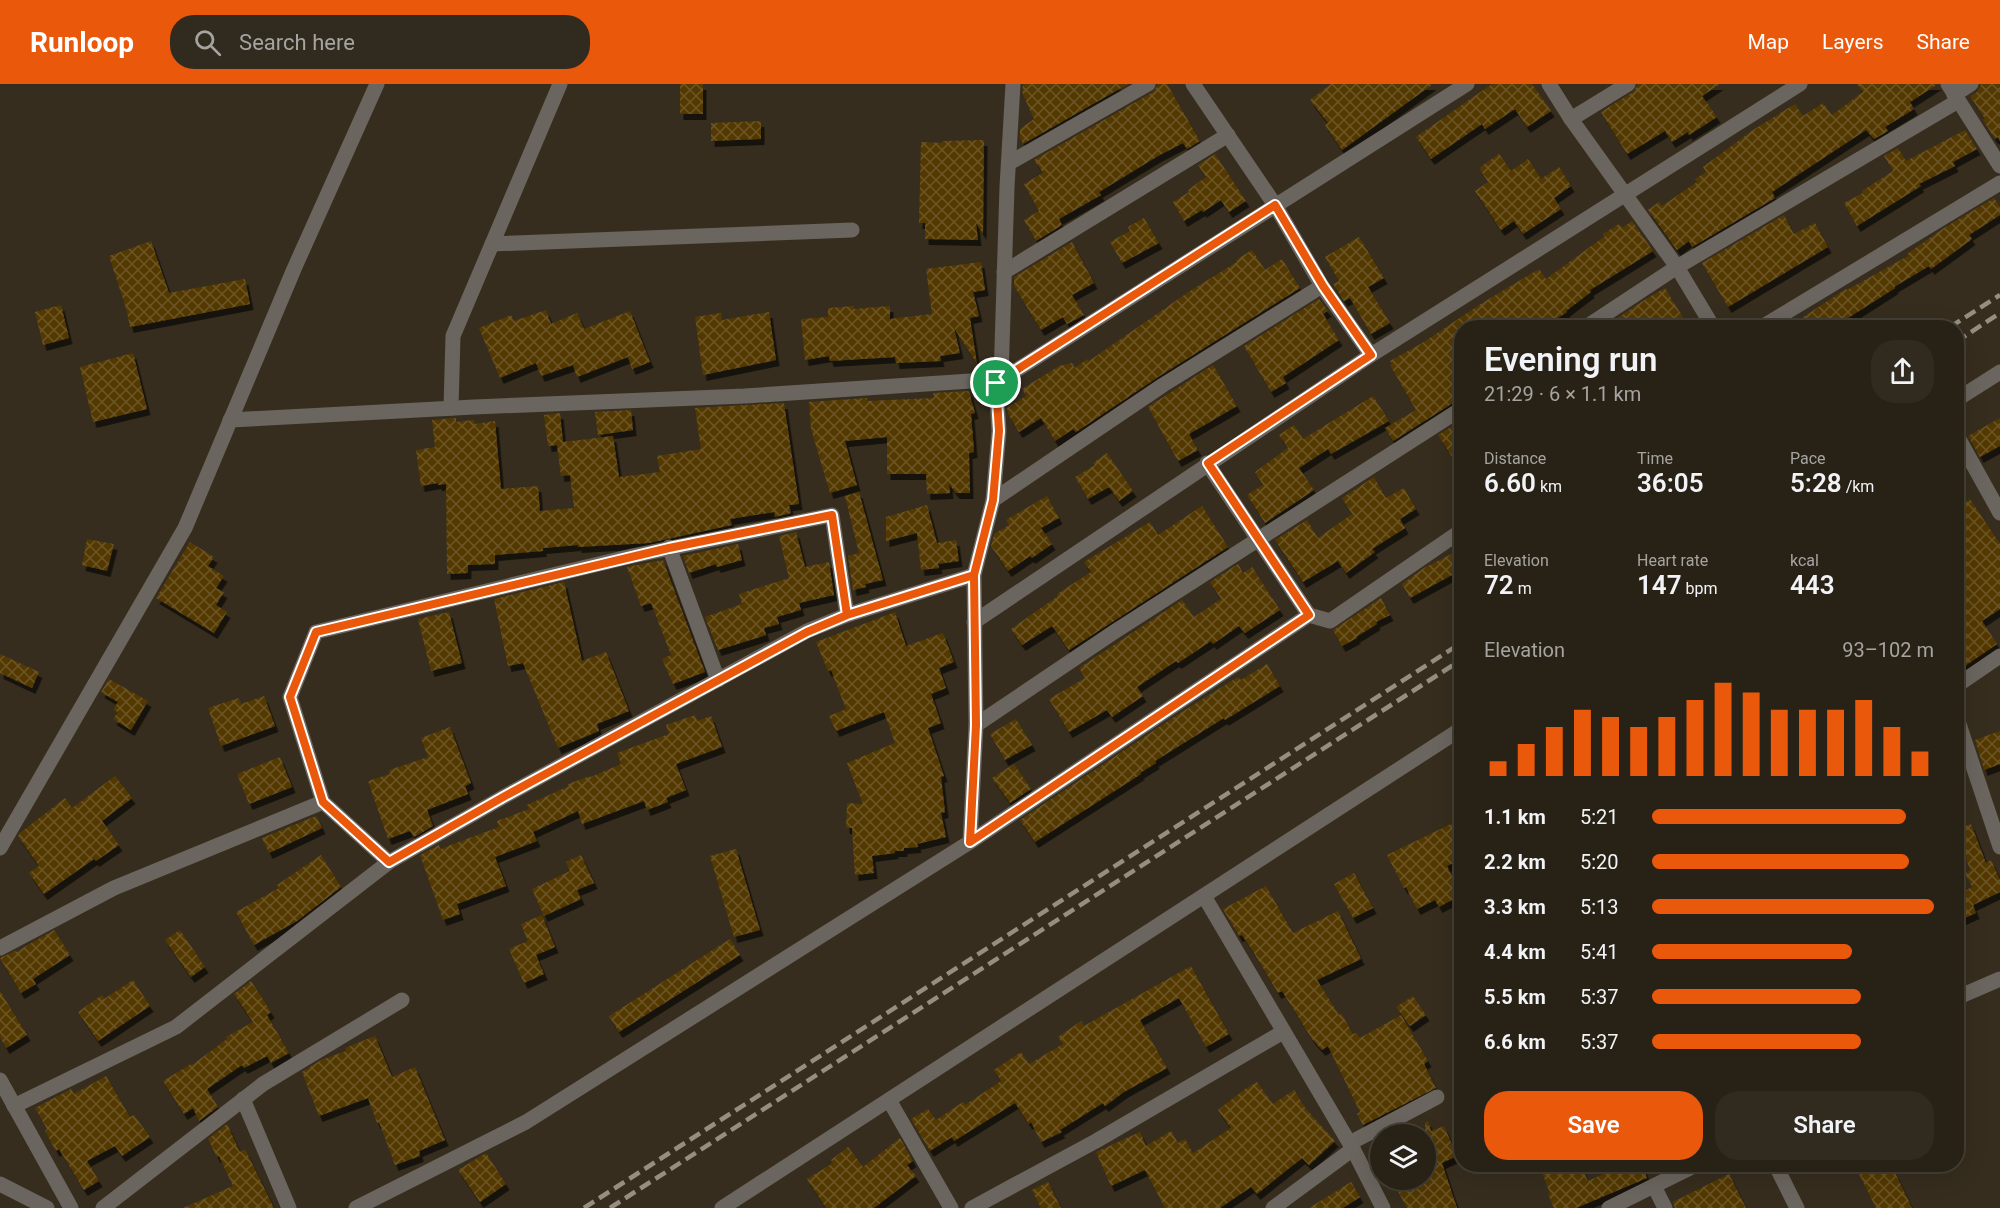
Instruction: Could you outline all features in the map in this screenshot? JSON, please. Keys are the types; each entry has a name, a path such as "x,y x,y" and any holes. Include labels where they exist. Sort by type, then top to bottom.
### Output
{"street":[{"path":"0,848 185,528 299,258 377,84"},
{"path":"451,408 453,336 560,84"},
{"path":"970,842 976,725 974,575 993,500 999,431 998,381 1014,84"},
{"path":"1009,163 1148,84"},
{"path":"1193,84 1275,205 1323,286 1371,355"},
{"path":"230,420 745,396 998,381 1467,84"},
{"path":"1549,84 1571,119 1677,267 1709,320"},
{"path":"1571,119 1628,84"},
{"path":"974,622 1371,355 1800,84"},
{"path":"1948,84 1958,101"},
{"path":"1971,84 1954,95 2000,166"},
{"path":"1597,320 1677,267 1958,101"},
{"path":"1004,272 1228,135"},
{"path":"1774,320 2000,183"},
{"path":"492,243 852,230"},
{"path":"993,500 1163,385 1323,286"},
{"path":"1964,395 2000,372"},
{"path":"976,725 1114,632 1454,414"},
{"path":"1964,448 2000,513"},
{"path":"1208,463 1309,615 1330,621 1454,536"},
{"path":"389,862 323,802 290,697 316,632 669,548 832,515 847,615"},
{"path":"669,548 718,680"},
{"path":"14,1106 176,1027 389,862 505,796 807,632 847,615 974,575"},
{"path":"356,1208 526,1122 970,842 1309,615"},
{"path":"1964,681 2000,656"},
{"path":"731,1206 889,1100 1454,734"},
{"path":"1964,739 2000,847"},
{"path":"0,948 114,888 323,802"},
{"path":"1204,896 1352,1146 1383,1208"},
{"path":"1964,995 2000,979"},
{"path":"103,1208 263,1084 402,1000"},
{"path":"972,1208 1096,1141 1283,1032"},
{"path":"0,1080 71,1208"},
{"path":"1273,1208 1352,1146 1437,1096"},
{"path":"243,1099 289,1208"},
{"path":"889,1100 951,1208"},
{"path":"1609,1208 1682,1172"},
{"path":"1779,1172 1797,1208"},
{"path":"0,1184 47,1208"},
{"path":"1654,1186 1665,1208"}],"building":[{"path":"680,84 703,84 703,114 680,114"},
{"path":"1023,84 1128,84 1023,144 1020,129 1034,119 1022,92"},
{"path":"1158,84 1167,84 1200,141 1187,149 1183,143 1158,156 1099,192 1101,195 1059,219 1062,225 1036,241 1024,220 1039,211 1024,184 1043,173 1034,160 1153,92"},
{"path":"1331,84 1433,84 1342,150 1325,125 1328,123 1310,100"},
{"path":"1492,84 1532,84 1551,111 1527,127 1515,109 1485,129 1482,124 1431,159 1416,137"},
{"path":"1638,84 1720,84 1702,96 1717,117 1689,135 1688,132 1672,142 1665,131 1627,154 1601,112 1633,92"},
{"path":"1857,84 1938,84 1910,102 1914,109 1885,127 1888,131 1874,139 1866,130 1772,192 1775,198 1692,247 1689,241 1677,250 1648,210 1659,202 1662,206 1697,182 1695,179 1706,172 1703,167 1753,130 1795,104 1803,116 1823,103 1832,115 1863,92"},
{"path":"1981,84 2000,84 2000,141 1998,137 1995,139 1970,96 1977,92"},
{"path":"761,121 761,139 711,141 711,123"},
{"path":"1965,130 1977,149 1953,162 1955,166 1919,184 1921,186 1857,226 1844,203 1863,193 1862,191 1893,171 1884,156 1898,148 1906,161"},
{"path":"984,140 983,234 976,223 978,240 925,239 925,223 919,223 921,142"},
{"path":"1215,154 1246,201 1229,212 1221,200 1184,221 1173,202 1206,177 1198,165"},
{"path":"1499,154 1511,171 1528,159 1541,179 1559,167 1571,186 1554,198 1561,209 1523,234 1514,221 1501,230 1475,191 1488,182 1479,168"},
{"path":"1994,198 2000,207 2000,215 1969,235 1972,239 1931,269 1929,266 1845,320 1799,320 1846,289 1908,256 1907,254 1944,228"},
{"path":"1784,215 1794,234 1815,223 1828,247 1728,307 1702,263"},
{"path":"1144,218 1159,243 1122,263 1110,242 1130,231 1128,227"},
{"path":"1632,221 1653,251 1590,290 1591,292 1555,320 1457,320 1539,269 1546,279 1605,236 1603,234 1619,224 1622,228"},
{"path":"1359,237 1384,278 1368,287 1390,323 1371,334 1350,298 1344,301 1333,284 1339,281 1325,257"},
{"path":"151,241 169,293 245,279 250,304 130,327 109,256"},
{"path":"1072,242 1094,283 1072,295 1084,315 1067,324 1063,317 1041,330 1014,286 1014,277"},
{"path":"1252,250 1265,270 1282,259 1300,288 1158,377 1076,432 1073,429 1055,441 1041,418 1019,432 1007,408 1026,396 1022,389 1059,366 1072,363 1075,368 1087,359 1089,361"},
{"path":"981,262 985,290 973,292 979,316 970,318 977,364 954,328 960,353 940,356 941,361 896,363 895,357 830,361 829,356 805,360 801,319 828,317 828,308 854,306 854,309 890,306 890,319 932,314 926,269"},
{"path":"1665,288 1685,320 1614,320"},
{"path":"1319,299 1328,311 1323,314 1339,340 1283,377 1286,383 1271,392 1244,346"},
{"path":"61,305 69,338 43,345 35,312"},
{"path":"546,310 551,324 577,313 584,329 630,311 650,362 632,369 628,357 577,377 573,365 541,376 536,363 500,378 479,328 511,315 514,321"},
{"path":"769,312 776,360 703,375 695,317 721,313 722,320"},
{"path":"1454,322 1454,402 1393,441 1385,428 1416,410 1390,365 1392,364 1390,361"},
{"path":"133,353 147,409 93,422 80,367"},
{"path":"1213,365 1237,406 1189,434 1198,450 1178,461 1148,407"},
{"path":"969,391 975,413 971,414 974,452 969,453 970,493 956,493 949,484 950,493 927,494 926,474 887,474 887,437 845,441 857,485 830,493 811,429 809,402 867,398 867,401 934,398 933,393"},
{"path":"1373,396 1389,421 1331,454 1328,449 1299,468 1314,490 1265,523 1247,495 1263,485 1255,472 1288,448 1279,435 1294,425 1303,439"},
{"path":"784,403 799,504 789,505 791,513 775,517 774,512 730,519 732,525 649,543 578,547 578,545 495,555 495,564 468,565 468,573 447,574 446,484 421,486 416,450 435,447 432,420 456,418 456,422 474,420 475,424 495,421 501,489 538,486 540,511 574,508 570,475 561,476 557,445 548,446 544,415 560,413 563,442 613,436 619,477 660,472 657,456 701,449 695,408"},
{"path":"631,410 633,430 598,435 595,412"},
{"path":"2000,418 2000,446 1980,457 1968,436"},
{"path":"1454,425 1454,460 1438,435"},
{"path":"1107,453 1133,491 1119,501 1109,487 1088,499 1075,477 1095,465 1093,463"},
{"path":"1374,477 1386,498 1404,488 1416,509 1400,519 1405,528 1372,549 1375,552 1346,573 1338,561 1303,582 1275,540 1307,520 1318,538 1352,514 1342,498"},
{"path":"859,492 883,580 865,584 866,587 853,590 848,556 859,553 845,496"},
{"path":"1047,496 1059,518 1041,528 1052,544 1008,571 991,546 994,534 1009,525 1006,520"},
{"path":"1970,499 2000,544 2000,609 1982,621 1997,644 1964,667 1964,591 1967,589 1964,584 1964,503"},
{"path":"927,505 937,543 956,540 959,561 938,564 939,568 921,570 917,533 886,541 886,517"},
{"path":"1202,506 1228,547 1069,650 1052,626 1022,645 1011,629 1058,596 1057,594 1091,572 1084,562 1150,522 1158,535"},
{"path":"796,532 805,567 829,562 834,595 799,603 801,610 777,617 779,624 764,628 766,635 718,650 705,617 742,604 739,594 789,578 779,536"},
{"path":"87,539 114,544 107,571 82,565"},
{"path":"190,542 214,557 208,566 224,576 216,588 224,592 216,605 227,612 214,633 156,598"},
{"path":"738,544 742,560 717,567 716,564 689,573 683,556"},
{"path":"1454,553 1454,574 1410,598 1402,584 1424,568"},
{"path":"663,560 705,672 673,684 662,659 671,655 651,603 641,606 627,567"},
{"path":"1238,564 1243,573 1252,567 1280,610 1245,633 1239,626 1213,644 1211,641 1178,663 1176,661 1137,687 1143,696 1112,717 1107,710 1069,732 1049,699 1085,678 1079,668 1182,600 1194,617 1221,599 1210,582"},
{"path":"564,582 582,661 606,652 629,711 597,724 599,731 558,748 523,663 508,666 494,599"},
{"path":"1381,598 1390,615 1342,646 1333,630"},
{"path":"449,612 462,663 431,671 418,619"},
{"path":"895,612 906,646 943,633 954,662 939,668 946,688 931,694 941,723 928,728 944,776 941,777 945,812 941,813 946,837 917,844 918,847 904,848 904,851 872,856 874,873 855,875 852,828 846,828 847,803 863,804 847,763 895,743 884,712 836,731 829,716 846,709 831,670 828,671 816,642"},
{"path":"0,654 39,672 32,688 0,673"},
{"path":"1267,664 1280,686 1155,761 1156,763 1141,774 1035,842 1020,820 1177,715 1238,677 1241,680"},
{"path":"109,679 148,701 131,730 113,719 118,712 113,710 118,702 101,692"},
{"path":"264,696 275,726 221,746 208,708 239,698 241,704"},
{"path":"695,715 697,721 711,716 722,747 676,764 686,790 666,798 668,802 647,810 644,801 582,824 578,811 533,832 537,841 495,857 506,886 457,904 460,914 443,920 420,855 439,845 440,849 499,827 497,821 529,809 527,805 569,786 568,784 621,764 617,753 669,734 666,725"},
{"path":"1016,719 1032,745 1005,760 990,734"},
{"path":"450,727 471,783 465,786 468,794 427,810 433,826 414,837 410,831 388,839 368,781 390,774 389,770 428,757 421,738"},
{"path":"2000,731 2000,764 1984,770 1975,740"},
{"path":"280,757 292,787 249,804 237,774"},
{"path":"1014,764 1031,789 1010,803 992,778"},
{"path":"115,776 132,798 102,821 119,845 96,861 94,859 44,894 29,873 39,866 18,836 65,798 72,808"},
{"path":"316,816 322,828 269,853 262,838"},
{"path":"1454,822 1454,862 1447,866 1454,880 1454,899 1439,907 1435,900 1417,909 1387,855"},
{"path":"1971,824 1986,863 1991,860 2000,880 2000,892 1973,905 1976,913 1964,918 1964,885 1966,890 1972,887 1965,873 1970,870 1964,852 1964,826"},
{"path":"736,849 760,930 734,937 710,856"},
{"path":"321,855 341,887 297,921 254,945 236,912 279,888 277,885"},
{"path":"581,855 594,883 577,890 581,899 544,916 532,889 570,871 566,862"},
{"path":"1354,873 1373,908 1353,918 1334,884"},
{"path":"1266,886 1293,933 1338,911 1361,959 1317,980 1353,1034 1356,1033 1360,1038 1401,1015 1428,1061 1424,1064 1436,1088 1363,1125 1357,1114 1360,1112 1328,1046 1322,1050 1312,1039 1282,991 1278,993 1254,953 1242,935 1239,936 1223,909"},
{"path":"542,915 555,947 536,955 544,974 524,983 509,949 528,941 521,924"},
{"path":"54,930 70,955 33,979 36,984 21,993 0,958 16,952"},
{"path":"180,930 205,967 191,977 165,940"},
{"path":"730,939 740,955 619,1032 609,1016"},
{"path":"1191,966 1229,1034 1206,1047 1179,998 1140,1020 1167,1068 1124,1092 1105,1106 1103,1103 1060,1130 1062,1132 1041,1142 1031,1122 1029,1124 1015,1103 954,1141 952,1137 930,1151 911,1119 928,1109 936,1120 963,1102 965,1105 1001,1081 994,1070 1021,1052 1029,1064 1063,1044 1058,1037 1081,1021 1084,1026"},
{"path":"133,980 150,1006 98,1041 78,1012 102,995 104,999"},
{"path":"251,981 271,1012 267,1015 289,1053 271,1063 267,1056 244,1068 242,1065 207,1089 218,1107 199,1121 193,1108 184,1114 163,1081 192,1065 227,1039 226,1037 253,1022 234,994"},
{"path":"0,991 27,1035 6,1048 0,1037"},
{"path":"1413,996 1426,1015 1410,1026 1396,1007"},
{"path":"375,1036 392,1077 415,1067 445,1140 419,1151 420,1156 395,1165 368,1098 319,1116 302,1072 321,1060 346,1051 345,1048"},
{"path":"106,1076 130,1117 134,1115 150,1137 122,1156 115,1146 87,1161 99,1181 84,1190 59,1149 56,1151 35,1108 71,1089 74,1094"},
{"path":"1257,1082 1273,1104 1294,1090 1306,1109 1335,1141 1309,1165 1302,1158 1257,1194 1251,1187 1220,1208 1165,1208 1145,1170 1111,1186 1096,1152 1140,1132 1146,1146 1171,1131 1178,1143 1185,1139 1193,1153 1231,1128 1218,1110"},
{"path":"227,1124 240,1152 245,1149 274,1208 183,1208 233,1186 208,1139"},
{"path":"1444,1126 1454,1149 1454,1157 1442,1163 1457,1208 1407,1208 1397,1190 1436,1190 1436,1129"},
{"path":"900,1138 913,1161 907,1165 916,1176 874,1208 826,1208 807,1179 833,1163 831,1160 848,1147 863,1167"},
{"path":"486,1153 506,1184 480,1202 458,1170"},
{"path":"1542,1172 1584,1172 1588,1181 1608,1172 1645,1172 1647,1178 1576,1208 1554,1208 1548,1194 1550,1194"},
{"path":"1858,1172 1895,1172 1912,1208 1876,1208"},
{"path":"1729,1174 1746,1208 1675,1208 1673,1202"},
{"path":"1048,1182 1061,1208 1041,1208 1032,1190"},
{"path":"1351,1182 1360,1197 1343,1208 1309,1208"}],"railway":[{"path":"1961,320 2000,295"},
{"path":"1964,337 2000,313"},
{"path":"584,1208 1454,648"},
{"path":"610,1208 1454,665"}],"route":[{"path":"996,383 999,431 993,500 974,575 847,615 807,632 505,796 389,862 323,802 290,697 316,632 632,556 832,515 847,615 910,595 974,575 976,725 970,842 1309,615 1208,463 1371,355 1323,286 1275,205 996,383"}]}
